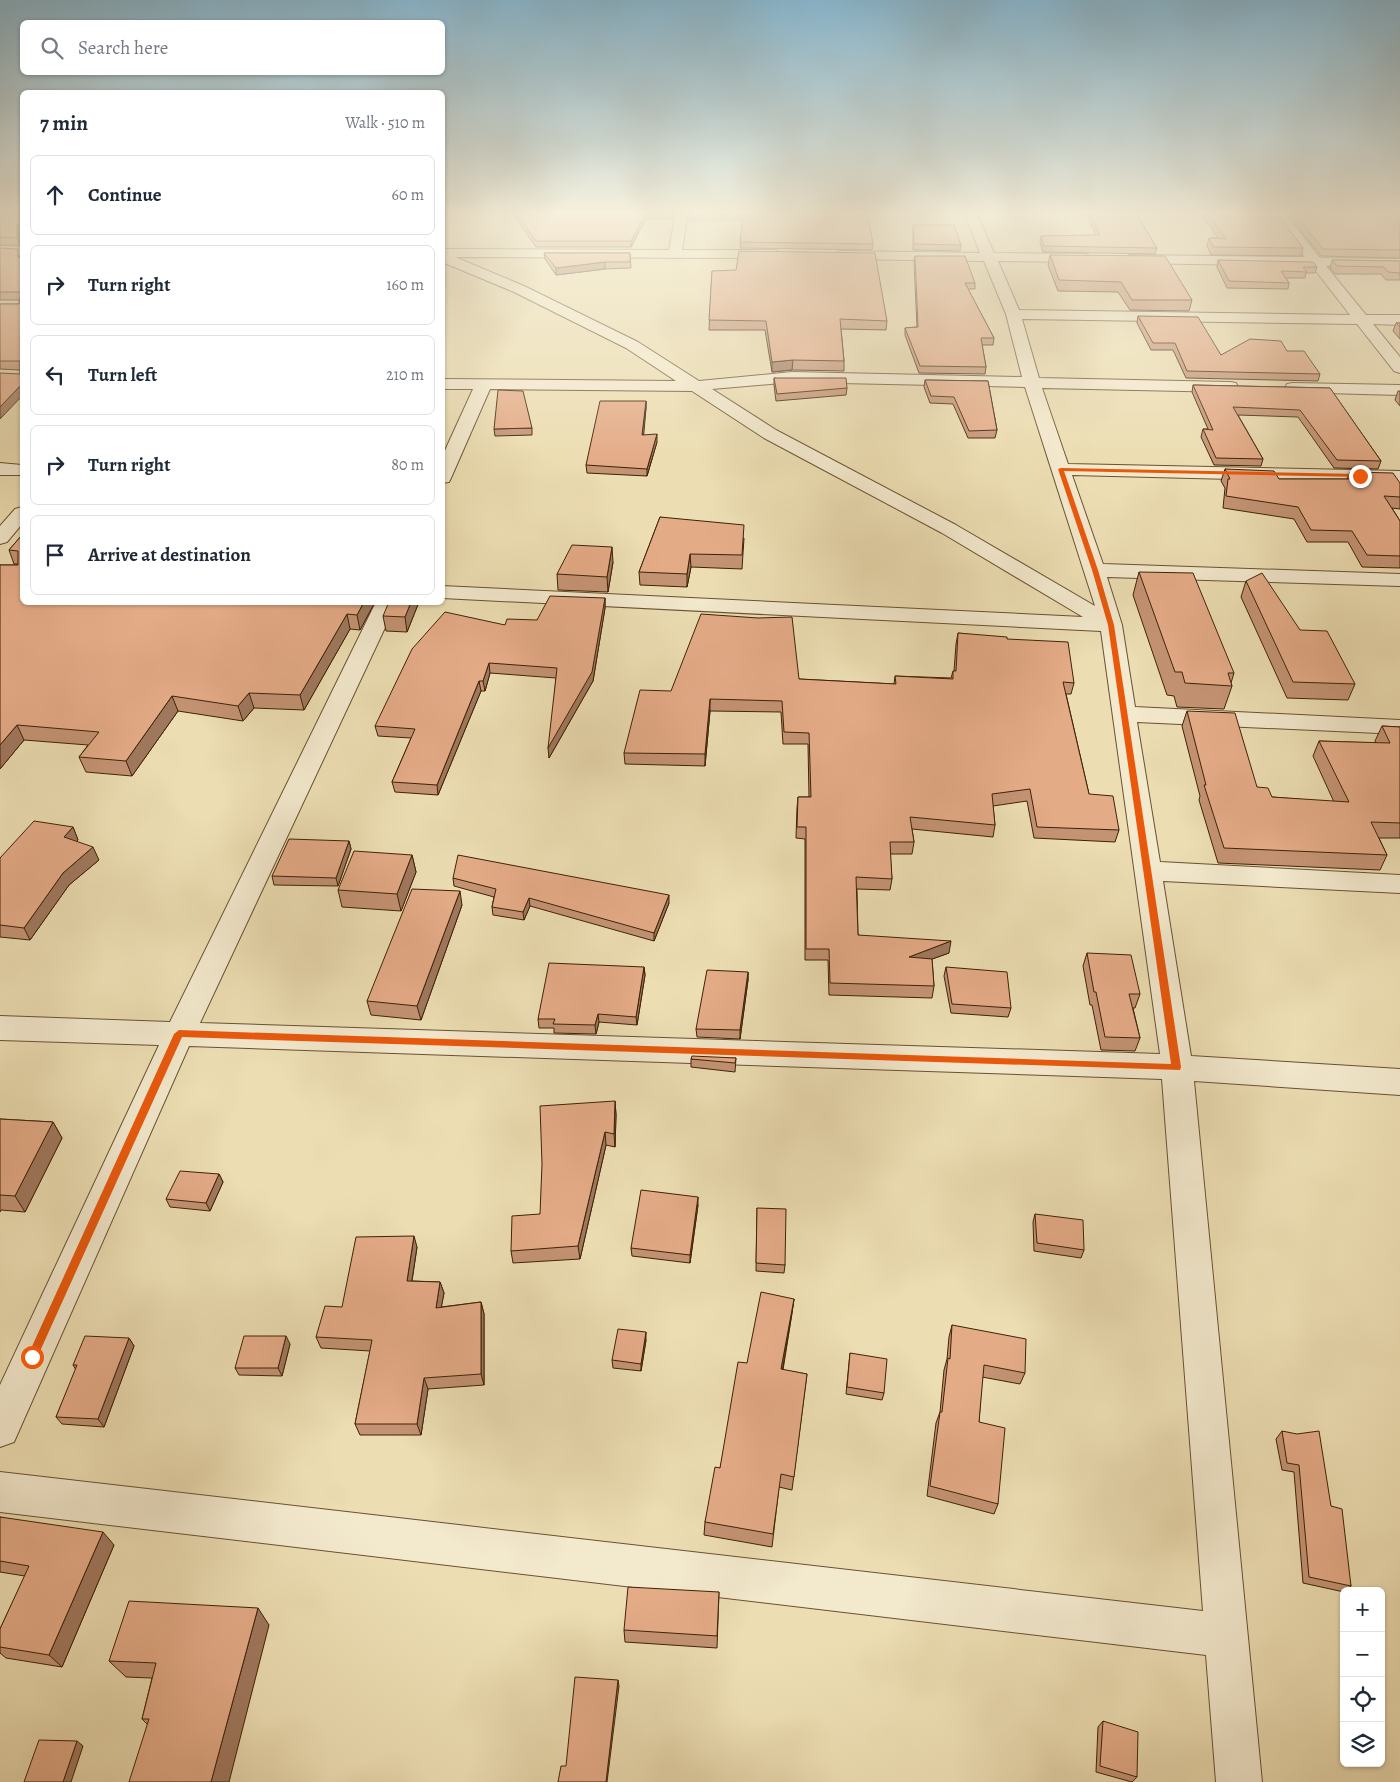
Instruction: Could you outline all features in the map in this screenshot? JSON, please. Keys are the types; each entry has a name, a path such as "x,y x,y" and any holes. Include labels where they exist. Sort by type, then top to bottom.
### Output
{"street":[{"path":"532,295 632,345 770,434 949,528 1111,625"},
{"path":"1005,295 1013,314 1032,383 1095,570 1111,625 1177,1067 1239,1782"},
{"path":"1342,295 1400,368"},
{"path":"1013,314 1400,320"},
{"path":"445,384 696,386 792,377 1251,387"},
{"path":"445,471 484,384"},
{"path":"1281,388 1400,390"},
{"path":"0,469 20,470"},
{"path":"1061,469 1400,476"},
{"path":"0,538 20,515"},
{"path":"1095,570 1400,580"},
{"path":"445,592 1111,625"},
{"path":"0,1428 179,1034 386,605"},
{"path":"1124,714 1400,727"},
{"path":"1147,871 1400,884"},
{"path":"0,1028 1177,1067 1400,1082"},
{"path":"0,1492 1226,1636"}],"building":[{"path":"711,295 882,295 887,321 840,319 844,361 793,360 772,362 766,321 709,320"},
{"path":"917,295 971,295 994,338 981,338 986,367 920,366 905,328 918,327"},
{"path":"1129,295 1189,295 1192,300 1132,300"},
{"path":"20,299 20,361 0,361 0,304 19,304"},
{"path":"1138,316 1198,317 1221,355 1250,339 1281,341 1287,351 1304,351 1320,374 1187,371 1175,343 1153,343"},
{"path":"0,373 20,374 20,386 0,407"},
{"path":"774,378 846,378 847,388 777,394"},
{"path":"925,380 988,381 997,430 969,431 954,397 931,396"},
{"path":"1193,385 1330,388 1381,461 1337,460 1300,410 1233,407 1263,459 1216,458 1203,429 1213,430"},
{"path":"498,390 523,391 532,428 494,429"},
{"path":"600,401 646,401 642,435 657,434 647,469 586,465"},
{"path":"1225,469 1274,471 1279,479 1355,479 1350,472 1393,473 1400,483 1400,497 1384,496 1400,521 1400,556 1367,555 1352,531 1311,530 1298,507 1226,496 1228,479 1230,479"},
{"path":"660,517 744,525 742,555 690,554 687,574 639,572"},
{"path":"20,537 20,605 362,605 357,615 347,614 300,695 249,693 238,706 172,696 126,761 79,757 99,732 17,725 0,745 0,565 18,565 18,551 9,550"},
{"path":"572,545 612,547 607,577 557,574"},
{"path":"1139,572 1193,573 1234,673 1228,673 1232,686 1185,683 1182,672 1175,672"},
{"path":"1262,573 1300,630 1327,631 1355,684 1293,682 1246,581"},
{"path":"550,596 605,598 592,672 548,748 557,668 489,663 483,681 479,681 437,785 392,782 415,729 375,726 412,649 445,612 505,625 507,619 537,620"},
{"path":"388,605 410,605 405,617 383,616"},
{"path":"701,614 758,618 792,617 799,679 896,684 895,676 953,679 953,671 956,671 958,633 1007,637 1007,639 1068,642 1074,683 1063,682 1089,794 1113,796 1119,830 1037,827 1030,789 992,794 995,825 910,817 914,842 890,842 892,879 856,877 858,935 951,941 909,957 932,959 934,986 830,983 829,949 806,949 806,827 797,827 798,797 811,797 809,733 784,732 782,701 710,699 705,754 624,753 640,690 671,691"},
{"path":"1187,711 1235,713 1257,787 1268,788 1272,797 1349,802 1319,741 1390,743 1382,726 1400,727 1400,823 1371,822 1387,855 1224,848 1204,785 1206,785"},
{"path":"34,821 73,827 64,837 93,847 63,873 24,928 0,925 0,858"},
{"path":"289,839 349,841 336,878 272,876"},
{"path":"354,851 412,855 397,894 338,890"},
{"path":"458,855 669,895 654,933 529,898 523,912 492,907 496,889 453,878"},
{"path":"412,889 460,891 417,1006 367,1001"},
{"path":"1087,953 1131,955 1140,994 1129,994 1140,1038 1105,1037"},
{"path":"549,963 644,967 636,1017 598,1014 595,1025 553,1024 555,1019 538,1019"},
{"path":"946,967 1007,972 1011,1008 952,1004"},
{"path":"707,970 748,972 740,1030 696,1029"},
{"path":"692,1056 736,1058 735,1063 691,1059"},
{"path":"615,1101 614,1134 605,1132 578,1246 511,1251 512,1216 540,1214 542,1164 540,1106"},
{"path":"0,1119 53,1122 15,1196 0,1195"},
{"path":"180,1171 219,1174 206,1203 166,1199"},
{"path":"641,1190 698,1197 690,1255 631,1248"},
{"path":"757,1208 786,1209 785,1265 756,1263"},
{"path":"1035,1214 1083,1220 1084,1250 1037,1243"},
{"path":"414,1236 407,1281 440,1282 436,1308 481,1302 481,1374 424,1378 417,1424 355,1424 372,1340 316,1337 325,1306 342,1307 356,1237"},
{"path":"761,1292 794,1299 781,1369 807,1374 794,1477 781,1474 773,1534 705,1522 715,1467 720,1468 738,1362 747,1363"},
{"path":"952,1325 1026,1339 1025,1373 984,1365 979,1422 1005,1428 998,1504 930,1486 940,1412 942,1412 948,1358 950,1359"},
{"path":"618,1329 646,1332 641,1364 612,1360"},
{"path":"85,1336 129,1338 98,1419 56,1417 77,1365 73,1365"},
{"path":"244,1336 286,1336 278,1368 235,1368"},
{"path":"850,1353 887,1359 884,1393 847,1387"},
{"path":"1282,1431 1297,1434 1319,1431 1331,1506 1342,1509 1351,1586 1309,1577 1299,1465 1287,1463"},
{"path":"0,1517 103,1532 49,1655 0,1647 0,1629 29,1566 0,1561"},
{"path":"628,1587 719,1592 717,1636 624,1630"},
{"path":"129,1601 258,1608 211,1782 129,1782 149,1719 142,1719 156,1663 109,1661"},
{"path":"575,1677 618,1680 606,1782 558,1782 561,1766 566,1766"},
{"path":"1103,1721 1138,1732 1137,1777 1100,1766"},
{"path":"39,1740 77,1741 63,1782 24,1782"}],"route":[{"path":"32,1357 179,1034 1177,1067 1111,625 1095,570 1061,469 1360,476"}]}
